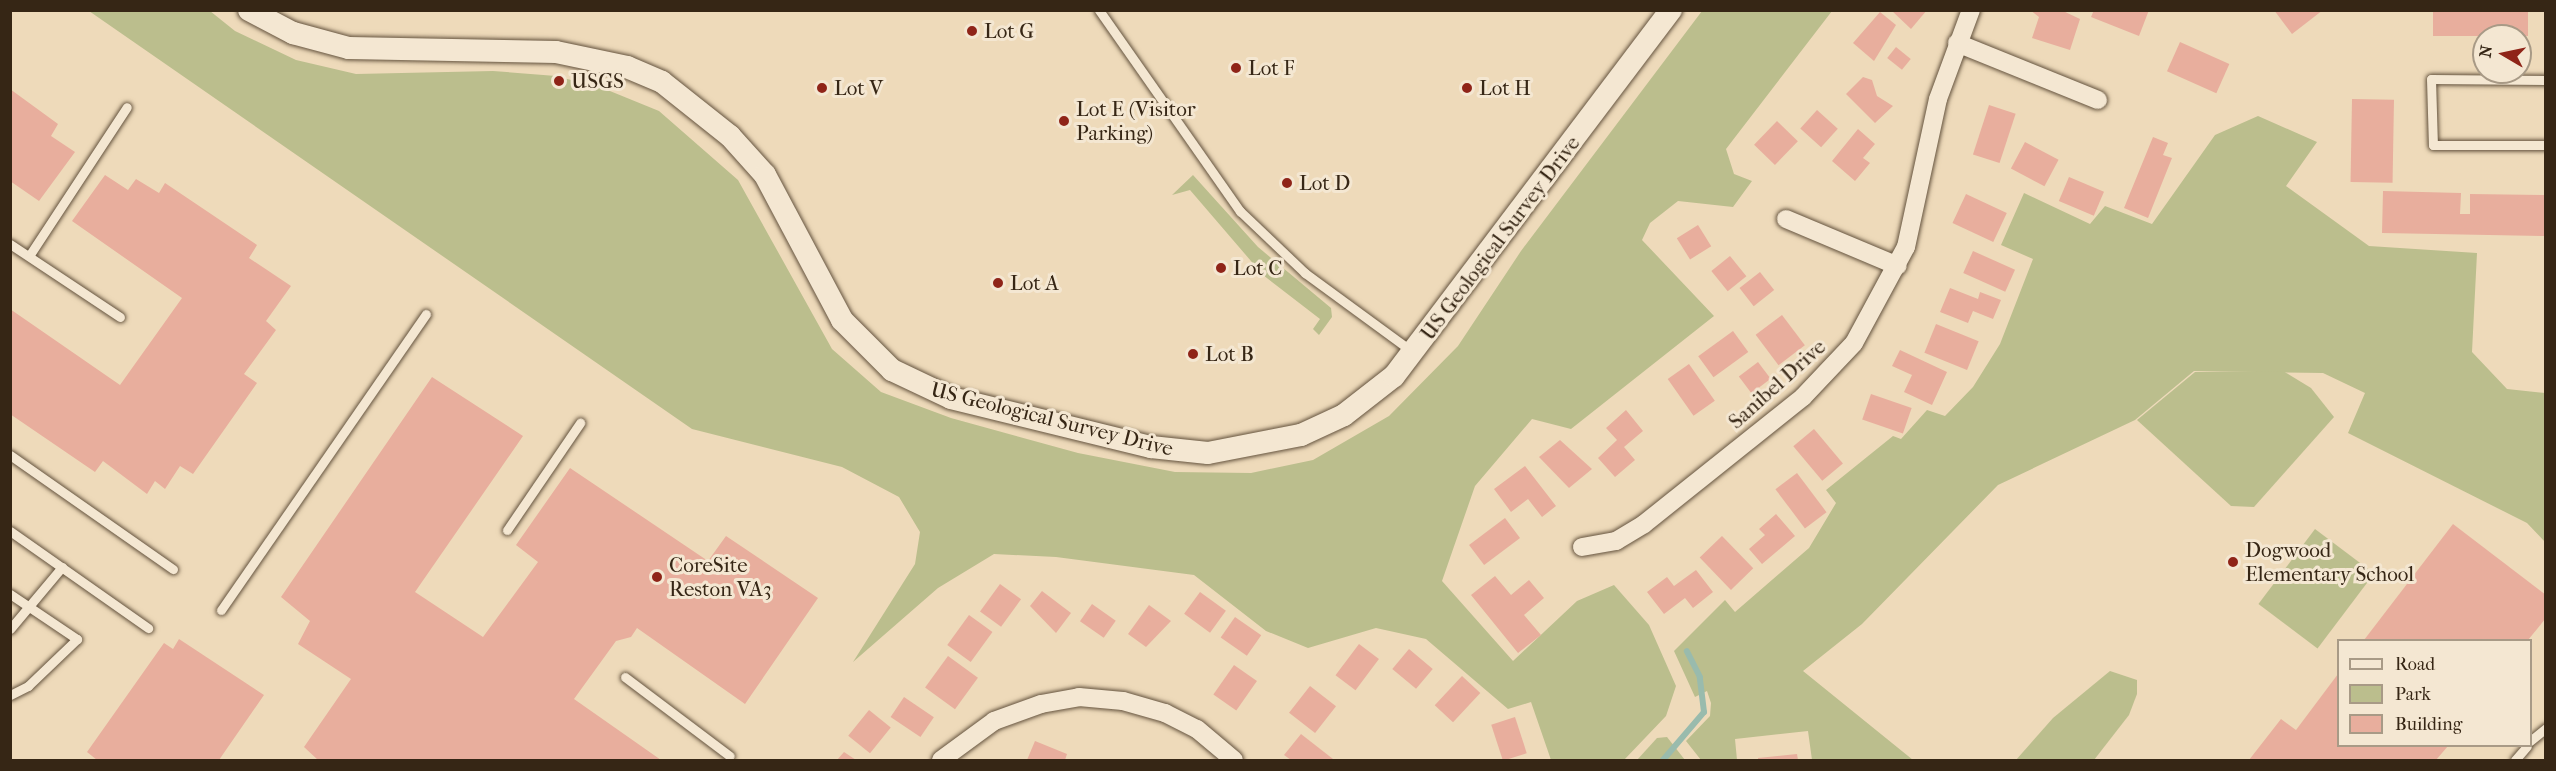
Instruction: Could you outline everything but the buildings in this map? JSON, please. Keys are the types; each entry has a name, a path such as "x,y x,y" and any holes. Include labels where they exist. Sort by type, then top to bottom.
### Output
{"street":[{"name":"US Geological Survey Drive","path":"249,10 293,33 349,48 555,52 627,67 662,82 730,136 765,175 834,307 866,349 905,378 951,398 1151,447 1226,452 1286,440 1344,415 1382,387 1413,352 1671,10"},
{"name":"Sanibel Drive","path":"1582,547 1627,536 1803,397 1854,343 1898,266 1957,43 1971,10"},
{"path":"1957,43 2098,100"},
{"path":"1786,219 1898,266"},
{"path":"941,760 994,721 1041,704 1079,698 1123,700 1164,713 1197,729 1234,760"}],"lane":[{"path":"1099,10 1240,211 1305,273 1413,352"},
{"path":"2546,80 2431,79 2433,146 2546,145"},
{"path":"29,256 127,107"},
{"path":"10,244 120,317"},
{"path":"221,610 426,314"},
{"path":"507,530 580,423"},
{"path":"10,455 173,568"},
{"path":"10,531 148,628"},
{"path":"10,629 62,567"},
{"path":"10,594 77,639 28,686 10,695"},
{"path":"625,677 730,756"},
{"path":"2532,739 2546,728"},
{"path":"2515,760 2526,747"}],"green space":[{"path":"89,11 210,11 235,31 296,60 356,74 493,71 556,76 605,89 659,111 738,180 832,349 881,392 951,418 1078,453 1175,472 1251,473 1313,460 1389,416 1458,346 1521,251 1702,11 1832,11 1726,149 1734,174 1752,181 1733,207 1678,201 1650,223 1642,240 1714,316 1571,429 1532,419 1475,486 1442,581 1513,661 1577,601 1614,585 1649,625 1676,686 1666,716 1624,760 1551,760 1531,702 1508,709 1426,639 1376,628 1308,648 1266,631 1194,575 1056,557 994,554 938,588 853,662 915,564 920,532 899,497 842,467 692,429"},
{"path":"2258,116 2317,142 2286,186 2369,246 2477,253 2472,352 2507,389 2545,393 2545,542 2527,523 2348,433 2365,393 2323,373 2194,371 2135,420 1998,485 1862,624 1803,671 1913,760 1812,760 1808,731 1735,739 1737,760 1701,760 1686,741 1710,716 1711,703 1707,691 1695,697 1674,651 1725,600 1735,612 1809,548 1836,503 1826,490 1893,436 1901,439 1927,410 1945,416 1973,387 2000,344 2033,259 2001,245 2024,193 2090,224 2105,206 2152,224 2215,135"},
{"path":"1193,175 1258,247 1331,308 1332,317 1319,335 1313,329 1320,319 1263,275 1190,190 1172,195"},
{"path":"2283,371 2311,388 2334,417 2254,507 2231,506 2137,420 2195,372"},
{"path":"2315,529 2374,574 2318,649 2258,604"},
{"path":"2110,671 2137,680 2137,694 2129,715 2094,760 2016,760 2053,718"},
{"path":"1667,737 1685,760 1637,760 1657,738"}],"waterway":[{"path":"1663,760 1704,712 1700,677 1687,651"}],"place":[{"name":"Lot G","path":"972,31"},
{"name":"Lot F","path":"1236,68"},
{"name":"USGS","path":"559,81"},
{"name":"Lot V","path":"822,88"},
{"name":"Lot H","path":"1467,88"},
{"name":"Lot E (Visitor Parking)","path":"1064,121"},
{"name":"Lot D","path":"1287,183"},
{"name":"Lot C","path":"1221,268"},
{"name":"Lot A","path":"998,283"},
{"name":"Lot B","path":"1193,354"},
{"name":"Dogwood Elementary School","path":"2233,562"},
{"name":"CoreSite Reston VA3","path":"657,577"}]}
